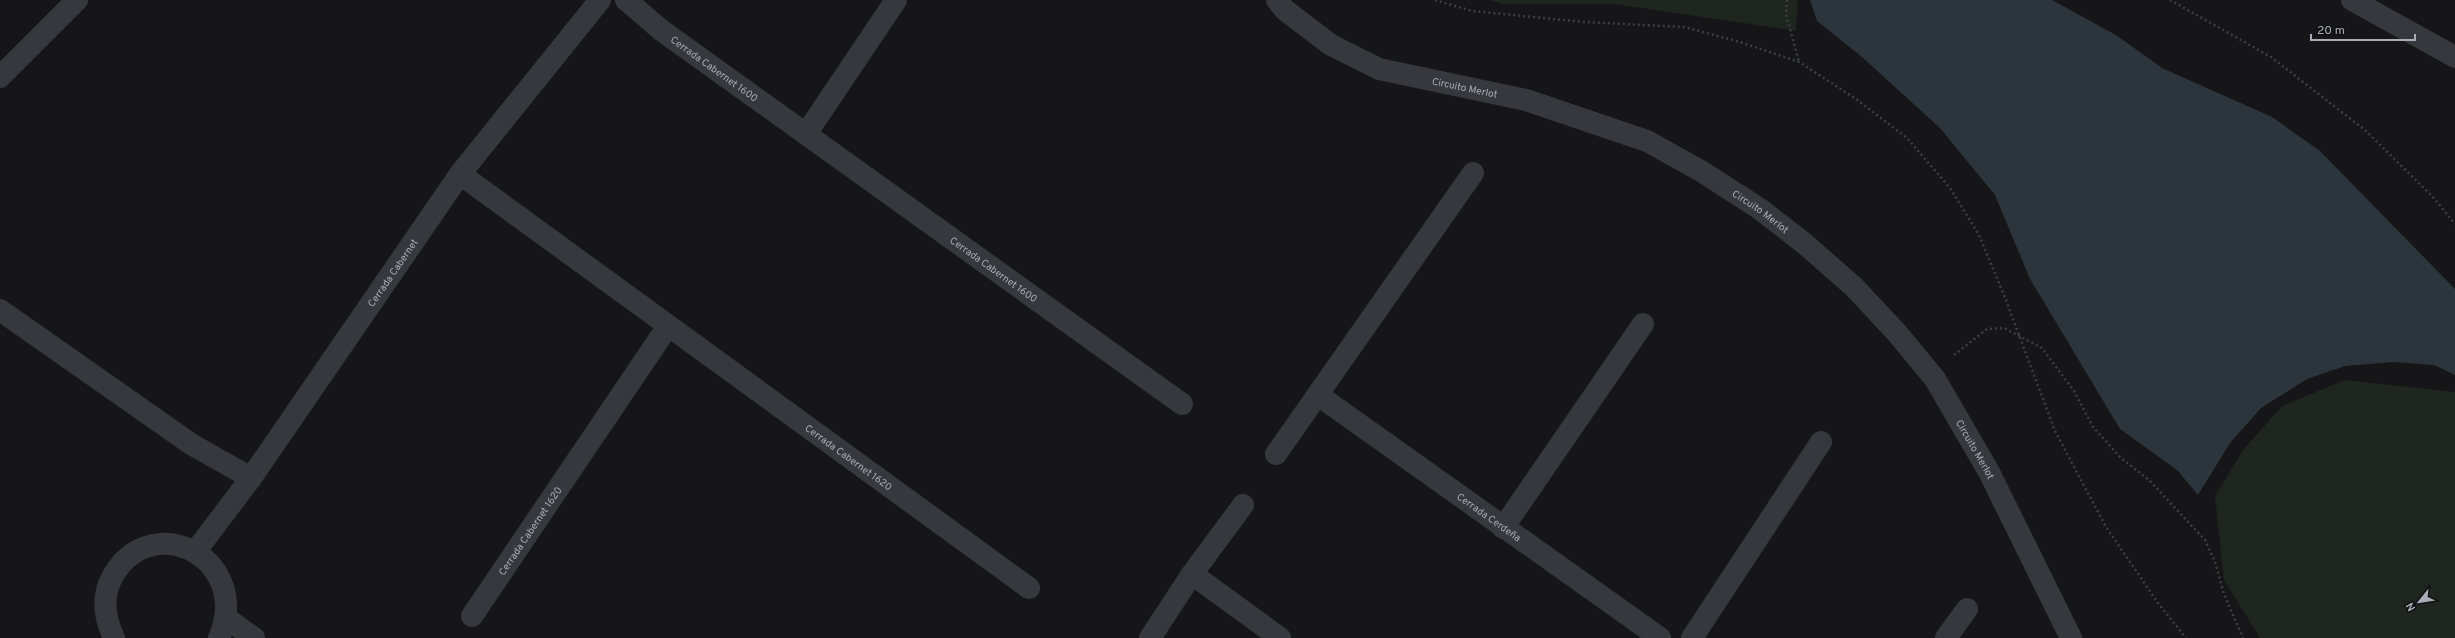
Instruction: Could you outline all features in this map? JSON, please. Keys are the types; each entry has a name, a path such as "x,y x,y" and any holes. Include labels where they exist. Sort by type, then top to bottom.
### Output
{"street":[{"path":"0,77 77,0"},
{"name":"Cerrada Cabernet","path":"195,552 251,478 460,174 600,0"},
{"name":"Cerrada Cabernet 1600","path":"626,0 661,30 1182,404"},
{"path":"806,134 896,0"},
{"name":"Circuito Merlot","path":"1276,0 1285,10 1331,45 1379,68 1526,100 1646,141 1701,171 1760,209 1805,244 1854,287 1897,333 1934,379 1990,472 2070,638"},
{"path":"2354,0 2455,57"},
{"path":"1276,454 1473,173"},
{"name":"Cerrada Cabernet 1620","path":"460,174 1029,588"},
{"path":"0,310 191,444 251,478"},
{"path":"1503,528 1643,324"},
{"name":"Cerrada Cabernet 1620","path":"472,616 668,326"},
{"name":"Cerrada Cerdeña","path":"1318,394 1503,528 1660,638"},
{"path":"1692,638 1821,442"},
{"path":"1150,638 1192,574 1243,506"},
{"path":"114,638 107,623 104,603 109,582 120,565 135,552 155,545 176,545 195,552 211,564 221,580 227,598 223,628 254,638"},
{"path":"1192,574 1280,638"},
{"path":"1946,638 1967,609"}],"path":[{"path":"1435,0 1472,10 1584,22 1684,27 1799,62 1856,99 1907,138 1950,188 1979,235 2055,431 2106,527 2158,603 2186,638"},
{"path":"1787,0 1786,14 1799,62"},
{"path":"2170,0 2271,57 2366,131 2434,198 2455,224"},
{"path":"1934,379 1958,350 1987,329 2004,328 2018,334 2042,348 2074,391 2093,427 2121,458 2149,480 2205,540 2215,562 2224,594 2243,638"}],"shaded area":[{"path":"1491,0 1798,0 1796,31 1615,4 1502,4"},
{"path":"1810,0 2052,0 2116,35 2162,68 2272,117 2320,151 2455,289 2455,375 2434,365 2393,362 2345,366 2307,379 2261,408 2230,443 2198,495 2177,470 2120,429 2030,279 1995,195 1940,128 1862,57 1817,21"},
{"path":"2345,380 2455,392 2455,638 2260,638 2224,580 2215,496 2244,449 2282,406"}]}
